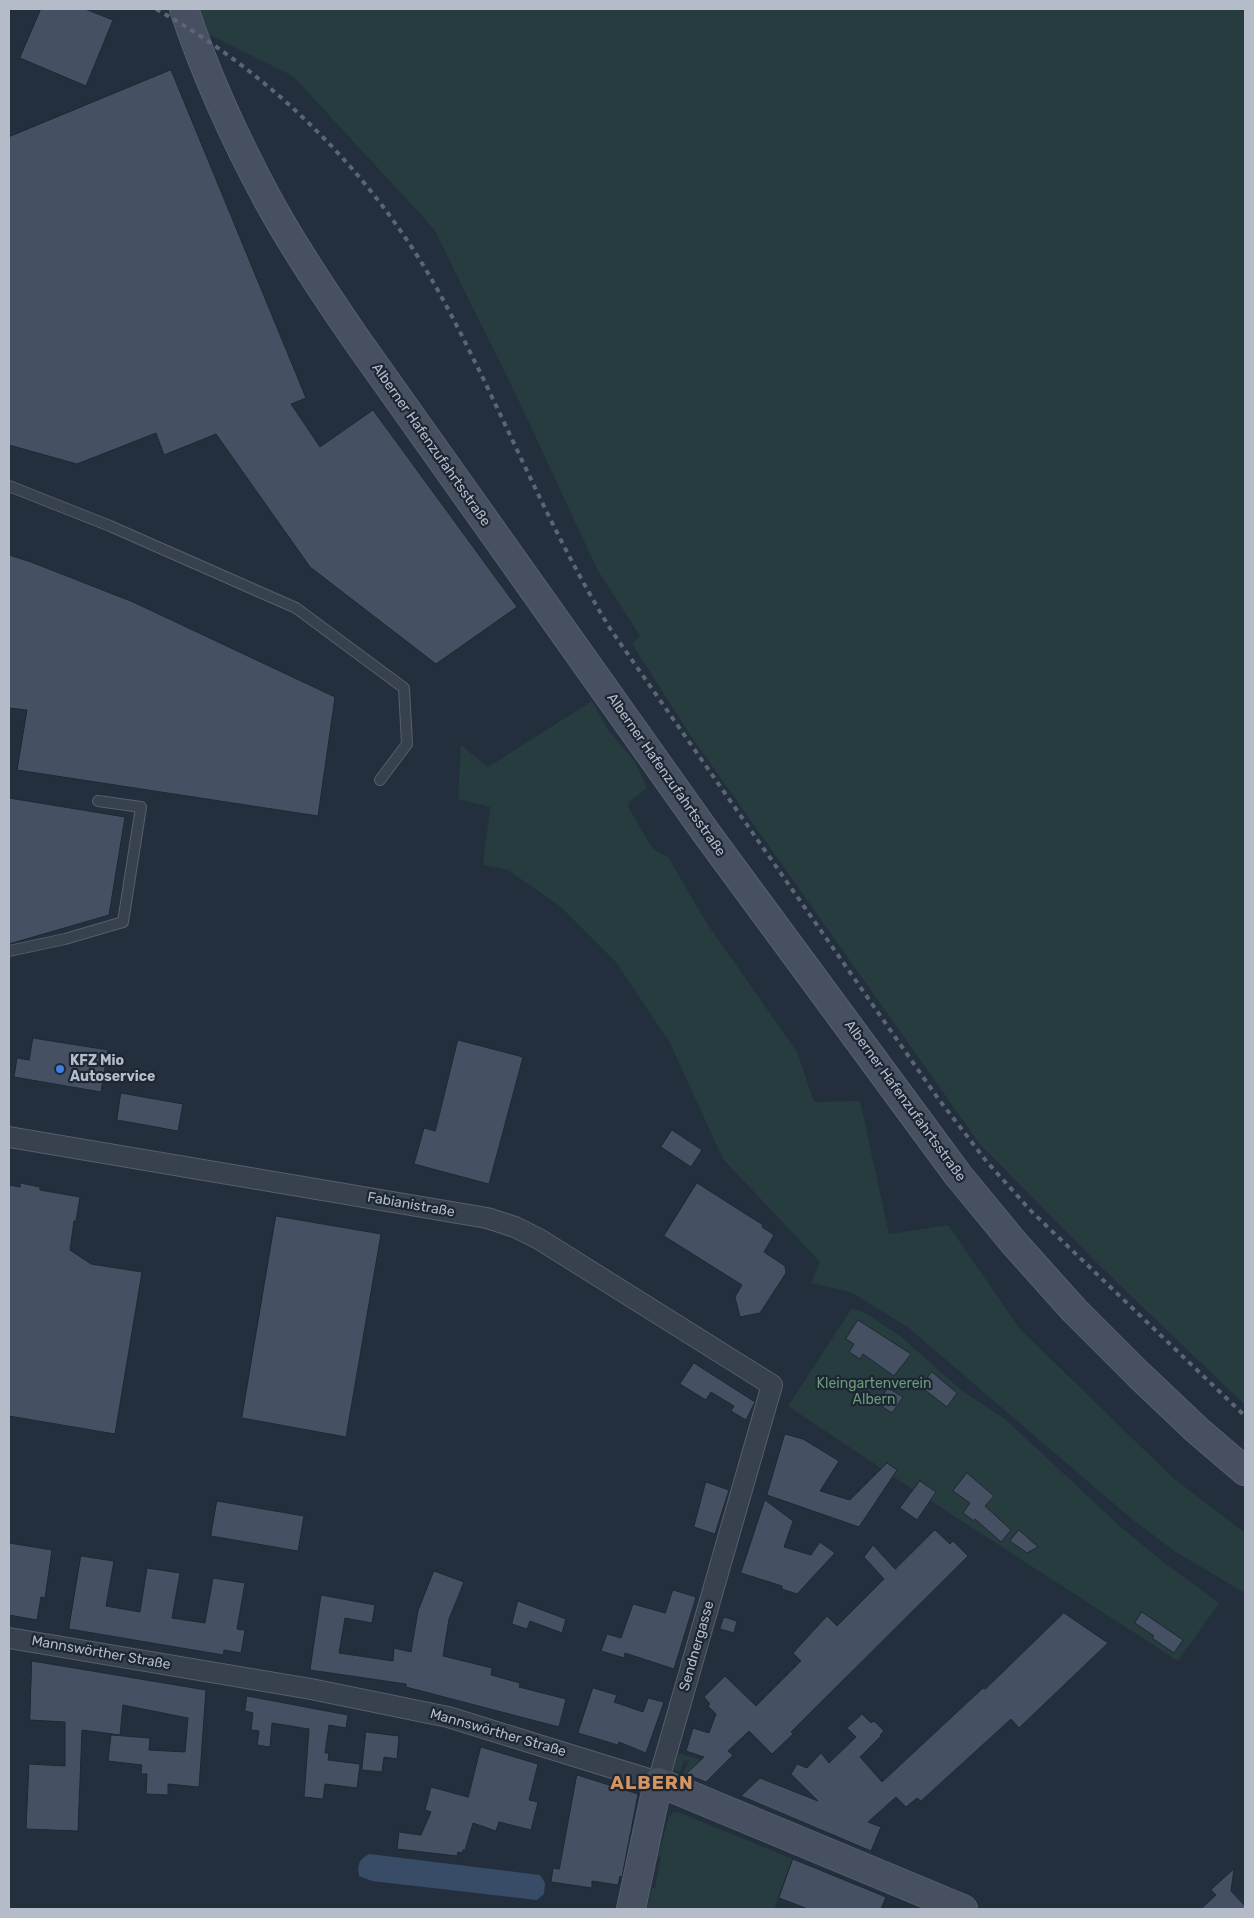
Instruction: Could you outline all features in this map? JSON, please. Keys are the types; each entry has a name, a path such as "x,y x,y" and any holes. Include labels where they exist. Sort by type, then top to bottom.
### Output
{"main road":[{"name":"Alberner Hafenzufahrtsstraße","path":"184,9 210,78 237,140 268,201 310,272 707,834 958,1175 1014,1243 1074,1310 1139,1375 1197,1430 1245,1471"},
{"name":"Sendnergasse","path":"631,1909 658,1782"},
{"name":"Mannswörther Straße","path":"658,1782 963,1909"}],"street":[{"name":"Fabianistraße","path":"9,1137 487,1218 514,1226 539,1238 772,1385"},
{"name":"Sendnergasse","path":"658,1782 772,1385"},
{"name":"Mannswörther Straße","path":"9,1638 311,1689 448,1717 658,1782"}],"lane":[{"path":"9,486 110,526 296,608 404,688 407,744 380,780"},
{"path":"9,951 64,939 123,922 141,807 98,801"}],"green space":[{"path":"193,9 1245,9 1245,1405 1100,1266 979,1143 691,736 632,644 640,636 597,569 519,401 434,229 293,76 200,30"},
{"path":"592,701 608,730 635,762 647,788 629,802 628,807 653,849 668,857 706,922 797,1052 814,1102 860,1101 889,1234 948,1225 1020,1329 1172,1477 1245,1533 1245,1593 1176,1552 1133,1520 909,1328 851,1292 811,1283 820,1262 723,1159 670,1043 616,962 561,907 508,870 483,865 490,807 458,799 461,745 488,767"},
{"name":"Kleingartenverein Albern","path":"852,1308 865,1313 900,1336 960,1389 1006,1420 1122,1528 1163,1562 1219,1603 1178,1661 903,1483 788,1406"},
{"path":"678,1753 702,1760 686,1775 683,1774 689,1761 684,1760 680,1772 673,1770"},
{"path":"678,1812 793,1859 774,1909 647,1908 652,1888 655,1888 661,1857 658,1856 669,1817 673,1813"}],"water":[{"path":"369,1854 540,1875 545,1883 544,1894 537,1900 372,1881 359,1876 358,1872 359,1863"}],"building":[{"path":"41,9 85,9 113,20 86,86 20,58"},
{"path":"171,70 306,398 291,404 320,447 373,410 517,607 436,664 310,567 216,434 164,455 156,433 77,464 9,445 9,137"},
{"path":"9,555 133,602 335,697 318,816 17,770 27,710 9,708"},
{"path":"9,798 125,817 109,915 9,944"},
{"name":"KFZ Mio Autoservice","path":"33,1038 108,1050 101,1092 14,1077 17,1058 29,1060"},
{"path":"458,1040 523,1057 489,1184 414,1164 424,1128 435,1131"},
{"path":"121,1093 183,1104 178,1131 117,1120"},
{"path":"672,1130 702,1150 691,1167 661,1147"},
{"path":"20,1183 40,1187 40,1190 80,1197 70,1250 91,1264 142,1272 115,1434 9,1416 9,1185 20,1187"},
{"path":"697,1183 763,1225 762,1227 774,1235 764,1252 785,1266 786,1273 760,1313 740,1317 735,1297 742,1285 664,1236"},
{"path":"276,1216 381,1234 346,1437 242,1418"},
{"path":"858,1320 911,1354 894,1376 863,1354 860,1359 849,1352 854,1344 846,1339"},
{"path":"694,1363 755,1402 746,1420 731,1411 734,1406 711,1392 706,1400 680,1384"},
{"path":"932,1372 957,1393 947,1407 921,1387"},
{"path":"888,1388 903,1397 892,1413 878,1404"},
{"path":"785,1434 803,1439 839,1461 820,1491 850,1500 887,1463 897,1470 859,1527 767,1495"},
{"path":"967,1473 994,1496 985,1506 1011,1530 1001,1542 975,1519 974,1521 963,1513 970,1503 953,1491"},
{"path":"920,1481 936,1492 917,1520 900,1508"},
{"path":"706,1482 729,1490 715,1534 694,1527"},
{"path":"765,1500 793,1521 784,1547 811,1555 820,1542 835,1553 797,1594 782,1589 782,1586 741,1573"},
{"path":"217,1501 304,1516 298,1551 211,1536"},
{"path":"935,1530 950,1544 953,1541 968,1556 791,1732 793,1734 772,1754 749,1731 728,1751 733,1755 706,1782 686,1774 704,1757 686,1751 693,1728 709,1733 716,1714 708,1706 710,1704 704,1697 725,1676 756,1706 801,1661 793,1653 827,1616 837,1626 884,1579 864,1557 873,1545 895,1569"},
{"path":"1019,1530 1038,1547 1027,1553 1010,1541"},
{"path":"9,1543 52,1550 45,1598 41,1597 37,1620 9,1615"},
{"path":"81,1556 114,1561 106,1606 140,1612 147,1568 180,1573 172,1618 205,1623 213,1578 245,1583 237,1629 245,1630 241,1653 224,1650 223,1655 69,1629"},
{"path":"434,1571 464,1582 449,1619 443,1656 492,1668 491,1675 520,1683 519,1687 566,1699 559,1727 406,1687 406,1684 310,1670 321,1595 375,1605 372,1623 345,1618 339,1653 393,1661 394,1648 411,1652 418,1611"},
{"path":"673,1590 696,1597 674,1669 625,1653 624,1658 601,1651 607,1634 621,1638 633,1604 665,1613"},
{"path":"518,1601 566,1619 562,1633 530,1621 527,1629 512,1624"},
{"path":"1142,1612 1183,1640 1174,1653 1152,1638 1154,1636 1135,1623"},
{"path":"1064,1613 1108,1643 1019,1728 1011,1719 921,1801 917,1798 906,1807 896,1797 868,1822 881,1827 871,1851 741,1796 760,1778 818,1801 791,1774 797,1764 807,1768 821,1753 829,1763 856,1737 847,1728 862,1714 871,1723 874,1721 884,1731 860,1757 882,1782 983,1688 985,1689"},
{"path":"724,1617 737,1621 734,1633 720,1629"},
{"path":"32,1661 206,1690 199,1787 168,1784 168,1795 146,1794 147,1774 141,1774 142,1765 108,1761 111,1735 150,1738 149,1750 185,1752 188,1718 123,1705 120,1735 82,1730 78,1831 26,1829 29,1764 65,1766 65,1722 30,1720"},
{"path":"593,1688 617,1695 614,1702 643,1712 648,1698 664,1702 646,1753 619,1742 618,1745 578,1733"},
{"path":"247,1696 348,1715 346,1728 329,1725 325,1753 329,1753 328,1760 360,1764 357,1788 325,1784 323,1799 304,1797 309,1729 272,1723 270,1747 257,1745 259,1731 251,1730 253,1713 245,1711"},
{"path":"366,1732 399,1736 397,1759 384,1757 382,1772 362,1770"},
{"path":"481,1747 538,1764 529,1800 538,1802 531,1830 499,1822 496,1831 473,1823 465,1850 462,1853 458,1852 457,1856 397,1849 399,1832 421,1835 431,1812 425,1810 431,1787 468,1797"},
{"path":"577,1775 638,1794 622,1877 620,1876 618,1885 592,1881 592,1888 551,1882 553,1868 559,1869"},
{"path":"793,1859 886,1897 881,1909 808,1909 779,1898"},
{"path":"1234,1869 1231,1891 1245,1906 1245,1909 1201,1909 1216,1895 1211,1890"}],"railway":[{"path":"156,9 242,65 281,98 319,133 386,210 415,252 441,296 565,548 611,630 937,1097 987,1162 1032,1212 1245,1416"}],"place":[{"name":"KFZ Mio Autoservice","path":"60,1069"}],"district":[{"name":"ALBERN","path":"652,1784"}]}
